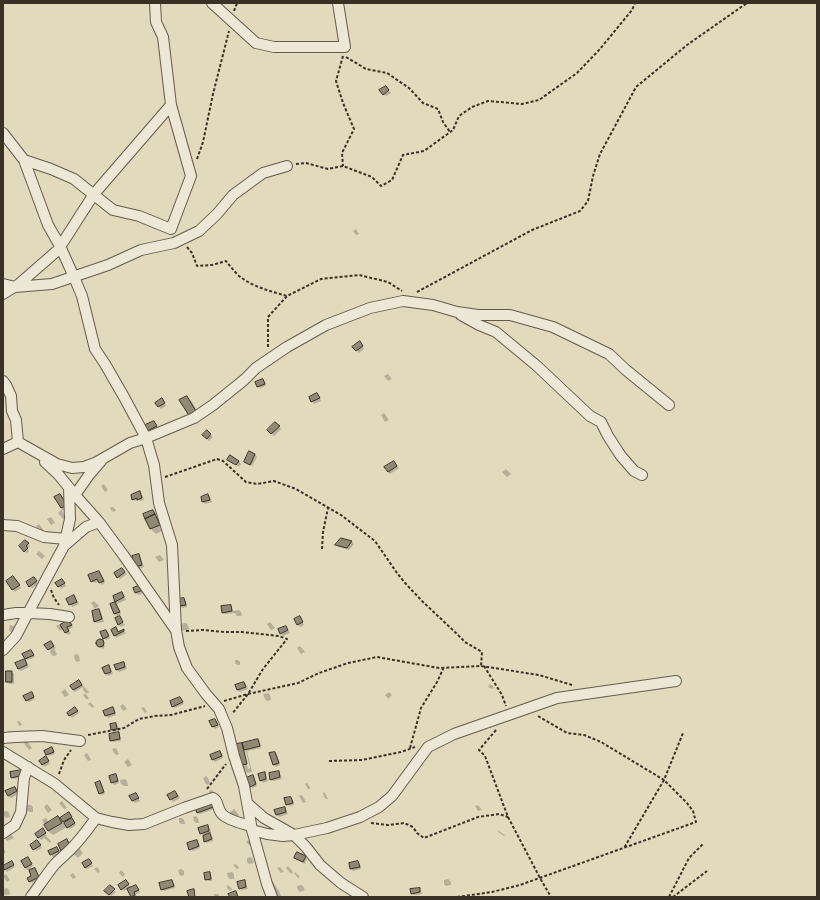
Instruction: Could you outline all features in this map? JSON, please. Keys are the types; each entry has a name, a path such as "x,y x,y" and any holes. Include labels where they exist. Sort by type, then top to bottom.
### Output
{"street":[{"path":"155,3 156,22 164,37 171,105 191,176 171,230"},
{"path":"212,3 256,43 274,47 344,51 338,3"},
{"path":"3,294 15,287 58,250 94,194 171,105"},
{"path":"3,132 24,160 48,225 60,246 74,277 82,296 95,349 106,364 146,438 154,465 159,503 172,545 176,630 179,647 187,668 206,694 220,709 226,724 232,750 244,786 252,828 272,897"},
{"path":"24,160 74,179 113,210 139,216 185,238"},
{"path":"3,284 15,287 52,284 108,265 141,250 174,243 199,231 217,214 233,195 263,173 287,166"},
{"path":"18,442 57,464 72,468 84,467 95,463 130,443 194,418 244,380 256,368 287,347 326,325 370,308 402,301 434,305 457,312 478,315 510,315 552,328 609,354 669,405"},
{"path":"457,312 479,325 496,332 537,366 590,416 601,422 621,456 634,470 642,475"},
{"path":"3,380 11,396 12,411 16,420 18,442"},
{"path":"3,449 18,442"},
{"path":"39,454 99,522 176,630"},
{"path":"3,650 16,636 65,543 70,519 72,492 107,455"},
{"path":"65,543 86,527 99,522"},
{"path":"3,525 17,526 44,537 65,543"},
{"path":"3,615 28,613 69,617"},
{"path":"3,752 55,784 96,818 129,825 144,824 184,808 216,798 222,815 230,819 267,834 283,836 294,835 327,828 356,819 379,807 392,796 428,747 454,734 558,698 676,682"},
{"path":"3,738 42,736 80,741"},
{"path":"3,833 14,825 21,812 24,778 28,767"},
{"path":"247,803 264,818 294,835 306,847 320,865 341,883 363,897"},
{"path":"31,897 38,885 85,834 96,818"}],"path":[{"path":"191,176 203,142 213,94 237,3"},
{"path":"287,166 306,163 328,169 343,166 372,177 382,186 392,180 403,155 424,151 450,132 459,116 472,107 488,101 522,104 539,100 577,73 600,49 632,10 635,3"},
{"path":"417,292 532,230 580,211 588,201 600,154 636,87 687,45 746,3"},
{"path":"343,166 342,153 354,129 336,81 344,51 366,69 387,73 409,88 423,103 438,109 443,122 450,132"},
{"path":"185,238 197,266 212,266 226,261 239,275 251,284 268,291 287,296"},
{"path":"268,353 268,317 287,296 321,279 359,274 388,282 404,292"},
{"path":"156,481 216,459 222,461 246,482 257,484 274,481 296,490 341,515 375,541 397,573 422,601 464,642 482,652 481,666"},
{"path":"322,549 323,532 328,508"},
{"path":"49,574 49,583 54,598 69,617"},
{"path":"191,630 242,632 279,636 287,639 263,669 248,694 233,712 226,724"},
{"path":"55,784 64,760 70,750 88,735 124,728 139,719 171,715 248,694 298,683 319,673 348,663 377,657 439,668 484,666 539,675 573,686"},
{"path":"484,666 502,695 510,714 479,750 485,756 508,817 551,897"},
{"path":"410,748 422,708 444,667"},
{"path":"457,897 492,892 520,885 696,822 693,811 687,803 664,780 601,742 584,735 567,733 526,709"},
{"path":"624,848 664,780 683,733"},
{"path":"329,761 362,760 401,752 417,746"},
{"path":"204,791 226,765 232,750"},
{"path":"356,819 360,821 388,825 404,823 413,827 424,838 478,817 499,814 508,817"},
{"path":"669,897 689,858 704,843"},
{"path":"673,897 707,870"}],"building":[{"path":"386,86 389,90 383,95 379,90"},
{"path":"360,341 363,346 356,351 352,347"},
{"path":"263,379 265,384 257,387 255,382"},
{"path":"317,393 320,398 311,402 309,397"},
{"path":"187,396 197,413 190,417 179,400"},
{"path":"162,398 165,403 158,407 155,403"},
{"path":"154,421 157,426 147,431 145,425"},
{"path":"275,422 280,426 271,434 267,430"},
{"path":"207,430 211,434 207,439 202,435"},
{"path":"249,451 255,454 250,465 244,462"},
{"path":"230,455 239,461 236,465 227,460"},
{"path":"394,461 397,466 388,472 384,467"},
{"path":"140,491 142,498 132,500 131,495"},
{"path":"60,494 67,505 61,508 54,497"},
{"path":"208,494 210,500 202,502 201,497"},
{"path":"153,510 155,514 145,519 143,514"},
{"path":"155,514 160,525 150,529 145,519"},
{"path":"341,538 352,541 347,548 335,545"},
{"path":"25,540 29,543 26,546 28,548 24,552 19,546"},
{"path":"139,554 142,565 135,567 132,556"},
{"path":"122,568 125,572 117,578 114,573"},
{"path":"99,571 104,581 99,583 97,579 91,582 88,575"},
{"path":"13,576 20,585 12,590 6,581"},
{"path":"34,577 37,581 29,587 26,582"},
{"path":"62,579 65,583 58,587 55,583"},
{"path":"141,585 143,590 135,593 133,588"},
{"path":"122,592 124,597 115,602 113,596"},
{"path":"74,595 77,602 69,605 66,599"},
{"path":"184,598 186,605 179,606 178,599"},
{"path":"115,602 120,612 114,614 110,604"},
{"path":"231,605 232,611 222,613 221,606"},
{"path":"99,609 102,619 94,622 92,611"},
{"path":"120,616 123,622 118,625 115,618"},
{"path":"300,616 303,622 297,625 294,619"},
{"path":"69,620 72,625 67,627 69,631 65,633 60,625"},
{"path":"286,626 288,630 280,634 278,629"},
{"path":"116,627 118,632 124,629 124,631 114,636 111,630"},
{"path":"106,630 109,636 103,639 100,632"},
{"path":"100,639 103,640 103,646 100,647 97,646 96,643 97,640"},
{"path":"51,641 54,646 48,650 44,645"},
{"path":"31,650 34,655 25,659 22,654"},
{"path":"25,659 27,665 18,669 15,663"},
{"path":"124,662 125,667 116,670 114,665"},
{"path":"109,665 111,672 105,674 102,668"},
{"path":"6,671 12,671 12,682 6,682"},
{"path":"79,680 82,685 73,690 70,686"},
{"path":"244,682 246,687 237,690 235,685"},
{"path":"32,692 34,697 26,701 23,696"},
{"path":"180,697 183,702 172,707 170,701"},
{"path":"75,707 78,711 69,716 67,713"},
{"path":"113,707 115,713 105,716 103,711"},
{"path":"215,719 218,725 212,727 209,721"},
{"path":"116,723 117,729 111,730 110,724"},
{"path":"119,732 120,739 110,741 109,734"},
{"path":"258,739 260,746 244,750 242,743"},
{"path":"242,743 247,764 241,765 236,744"},
{"path":"52,747 54,752 46,755 44,751"},
{"path":"220,751 222,756 212,760 210,755"},
{"path":"275,752 279,763 273,765 269,753"},
{"path":"46,756 49,761 42,765 39,761"},
{"path":"22,770 23,775 11,778 10,772"},
{"path":"279,771 280,777 270,780 269,773"},
{"path":"265,772 266,779 260,781 258,774"},
{"path":"116,774 118,781 111,783 109,776"},
{"path":"253,775 256,784 250,787 246,778"},
{"path":"100,781 104,792 99,794 95,783"},
{"path":"15,787 17,791 8,796 5,791"},
{"path":"175,791 178,796 170,800 167,795"},
{"path":"136,793 139,798 132,801 129,796"},
{"path":"291,797 293,803 286,805 284,798"},
{"path":"214,800 216,806 197,813 195,807"},
{"path":"285,807 286,812 276,815 274,810"},
{"path":"69,812 72,817 63,822 60,818"},
{"path":"58,816 62,823 48,831 44,825"},
{"path":"72,818 75,823 67,828 64,823"},
{"path":"208,825 209,831 200,834 198,828"},
{"path":"43,828 46,833 38,838 35,834"},
{"path":"210,833 212,839 204,842 203,836"},
{"path":"67,839 70,846 61,851 58,844"},
{"path":"37,840 41,845 33,850 30,845"},
{"path":"197,840 199,846 189,850 187,843"},
{"path":"57,847 59,851 50,855 48,851"},
{"path":"297,852 306,856 303,862 294,858"},
{"path":"28,857 32,864 25,868 21,861"},
{"path":"89,859 92,863 85,868 82,863"},
{"path":"12,861 14,865 4,870 3,866"},
{"path":"358,861 360,867 350,869 349,863"},
{"path":"35,868 39,877 29,882 27,878 31,876 29,870"},
{"path":"210,872 211,879 205,880 204,873"},
{"path":"126,880 129,884 121,890 118,885"},
{"path":"172,880 174,886 161,890 159,883"},
{"path":"245,880 246,887 239,889 237,882"},
{"path":"110,885 115,889 109,895 104,891"},
{"path":"136,885 139,890 134,892 135,895 131,897 127,889"},
{"path":"420,888 420,892 411,894 410,889"},
{"path":"194,889 195,897 189,897 187,891"},
{"path":"236,891 238,897 230,897 228,894"}]}
